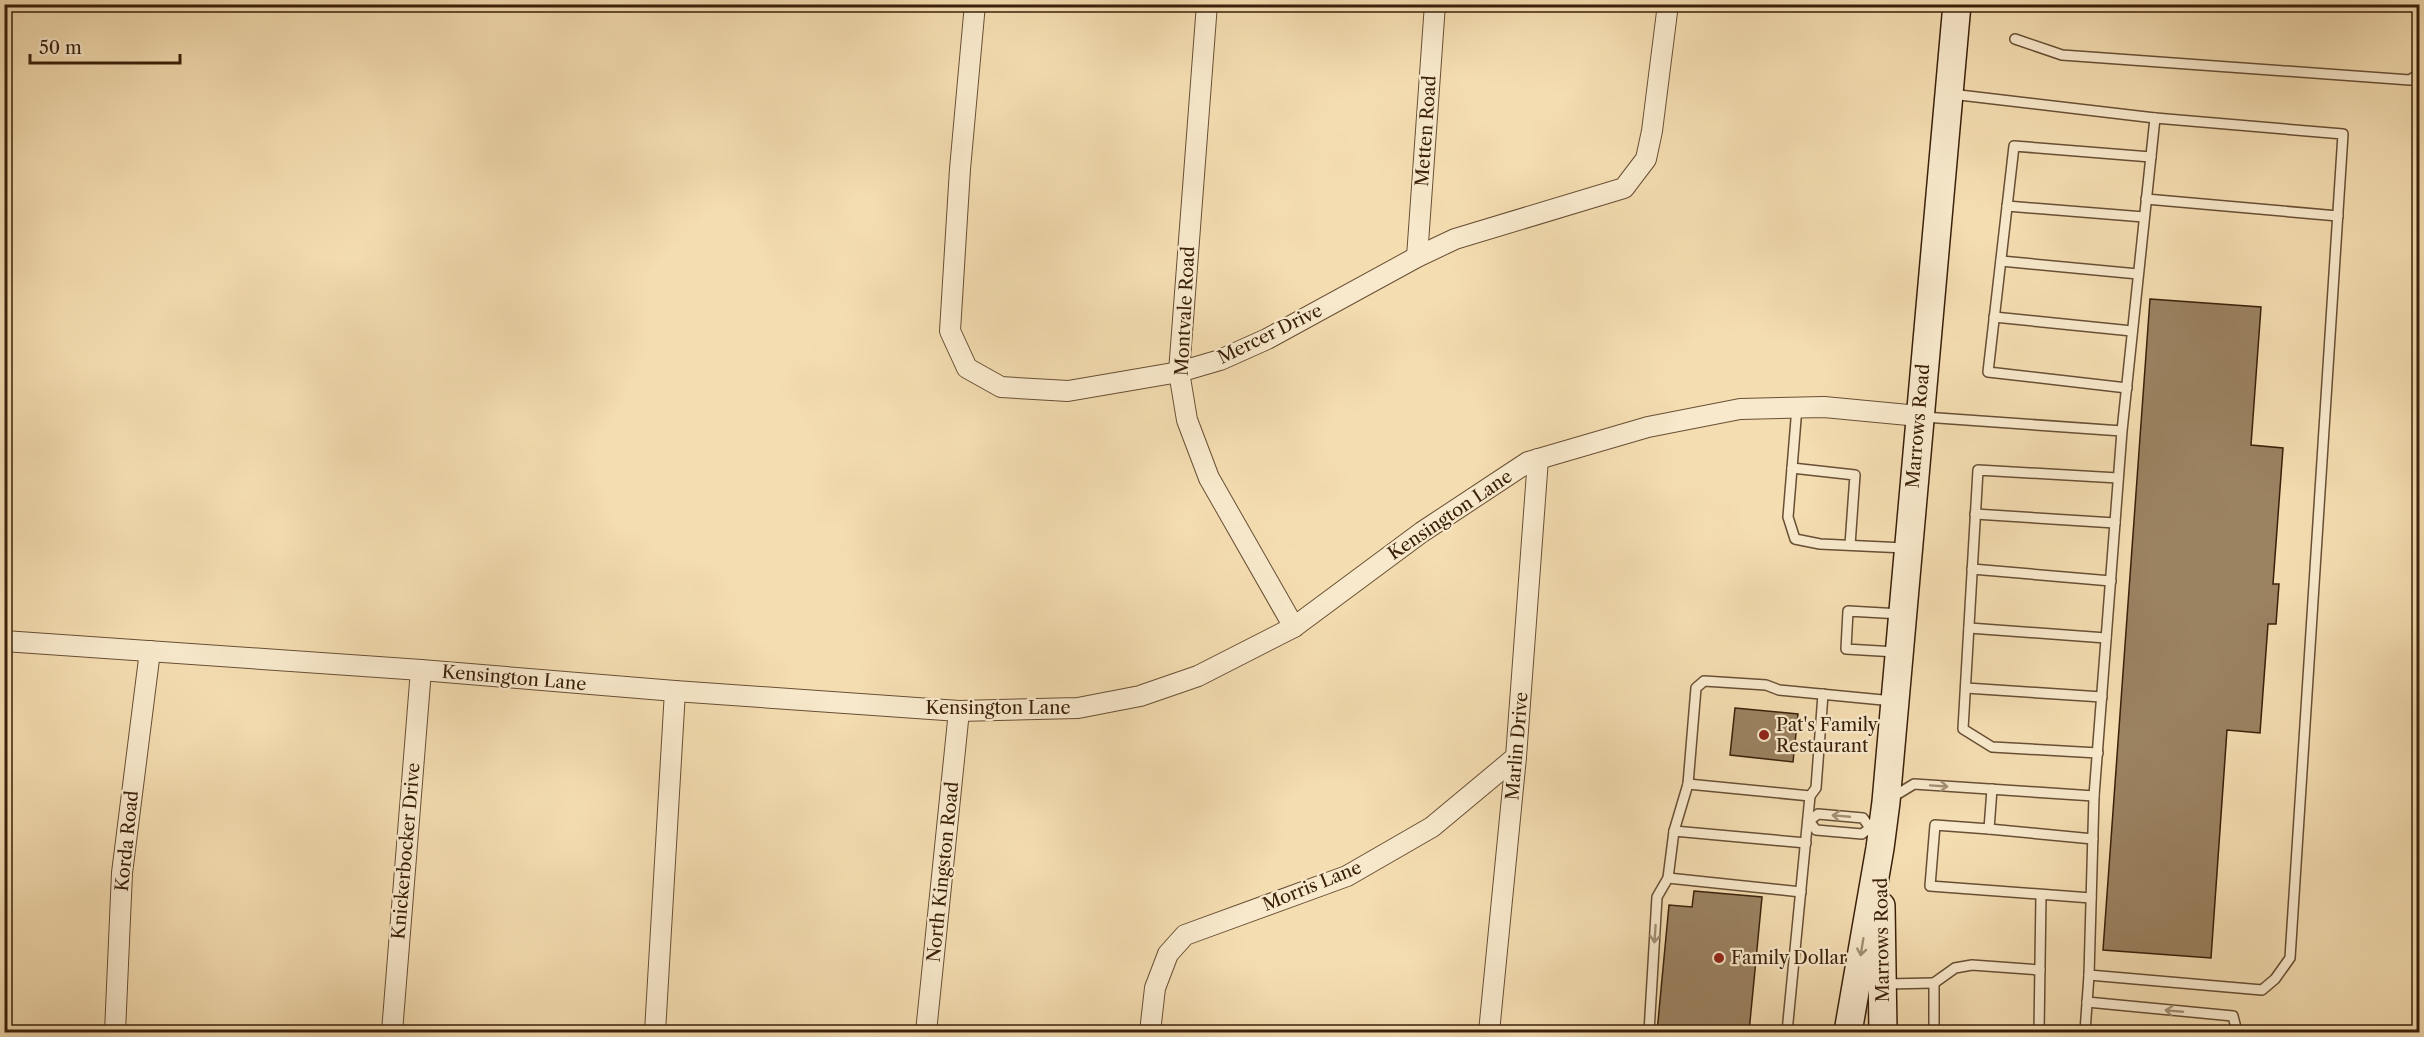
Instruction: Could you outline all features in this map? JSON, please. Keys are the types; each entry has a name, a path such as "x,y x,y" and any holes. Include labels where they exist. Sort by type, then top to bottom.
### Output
{"street":[{"name":"Mercer Drive","path":"975,4 960,169 950,331 968,368 1001,387 1068,391 1179,372 1220,360 1267,339 1417,257 1455,239 1624,188 1646,159 1652,131 1668,4"},
{"name":"Montvale Road","path":"1207,4 1179,372 1187,420 1209,478 1293,627"},
{"name":"Metten Road","path":"1417,257 1435,4"},
{"name":"Marrows Road","path":"1848,1032 1879,826 1893,701 1957,4"},
{"name":"Kensington Lane","path":"4,641 959,711 1078,708 1140,696 1198,676 1293,627 1422,532 1528,462 1648,428 1740,409 1824,407 1919,416"},
{"name":"Marlin Drive","path":"1489,1032 1516,757 1538,459"},
{"name":"Korda Road","path":"115,1032 122,873 150,651"},
{"name":"Knickerbocker Drive","path":"392,1032 421,670"},
{"path":"655,1032 675,691"},
{"name":"North Kingston Road","path":"926,1032 959,711"},
{"name":"Morris Lane","path":"1150,1032 1155,988 1168,954 1185,935 1347,876 1431,827 1516,757"},
{"name":"Marrows Road","path":"1879,826 1884,1032"}],"lane":[{"path":"2015,39 2062,54 2410,80 2420,73"},
{"path":"1949,94 2155,118 2343,134 2290,958 2275,979 2262,990 2089,975"},
{"path":"2085,1032 2089,975 2094,796 2118,478 2155,118"},
{"path":"2127,388 1988,372 2014,146 2151,157"},
{"path":"2146,199 2338,216"},
{"path":"2007,206 2145,217"},
{"path":"2001,261 2139,274"},
{"path":"1994,317 2132,331"},
{"path":"1797,407 1788,516 1795,539 1820,544 1907,548"},
{"path":"1919,416 2122,431"},
{"path":"1792,468 1855,475 1850,546"},
{"path":"2098,753 1992,747 1963,729 1978,470 2118,478"},
{"path":"1975,514 2115,523"},
{"path":"1972,569 2111,580"},
{"path":"1898,652 1846,649 1848,611 1901,614"},
{"path":"1969,628 2106,638"},
{"path":"1649,1032 1658,897 1668,878 1674,831 1688,784 1696,688 1704,681 1767,685 1779,690 1893,701"},
{"path":"1966,688 2102,698"},
{"path":"1787,1032 1810,796 1816,788 1823,694"},
{"path":"1688,784 1810,796"},
{"path":"1809,821 1816,830 1862,834 1879,826 1914,784 2094,796"},
{"path":"1989,830 1992,789"},
{"path":"1809,821 1818,814 1863,818 1879,826"},
{"path":"2091,898 1930,886 1935,825 2093,838"},
{"path":"1674,831 1806,843"},
{"path":"1668,878 1801,892"},
{"path":"2039,1032 2041,895"},
{"path":"1883,984 1934,983 1955,968 1972,965 2040,970"},
{"path":"1934,983 1934,1032"},
{"path":"2087,1002 2233,1016 2237,1032"}],"building":[{"path":"2150,299 2261,307 2251,445 2283,448 2273,584 2279,584 2276,624 2268,624 2260,733 2227,730 2211,958 2103,950"},
{"name":"Pat's Family Restaurant","path":"1735,708 1798,714 1793,762 1730,755"},
{"path":"1694,891 1762,897 1749,1032 1657,1032 1669,905 1692,907"}],"place":[{"name":"Pat's Family Restaurant","path":"1764,735"},
{"name":"Family Dollar","path":"1719,958"}]}
